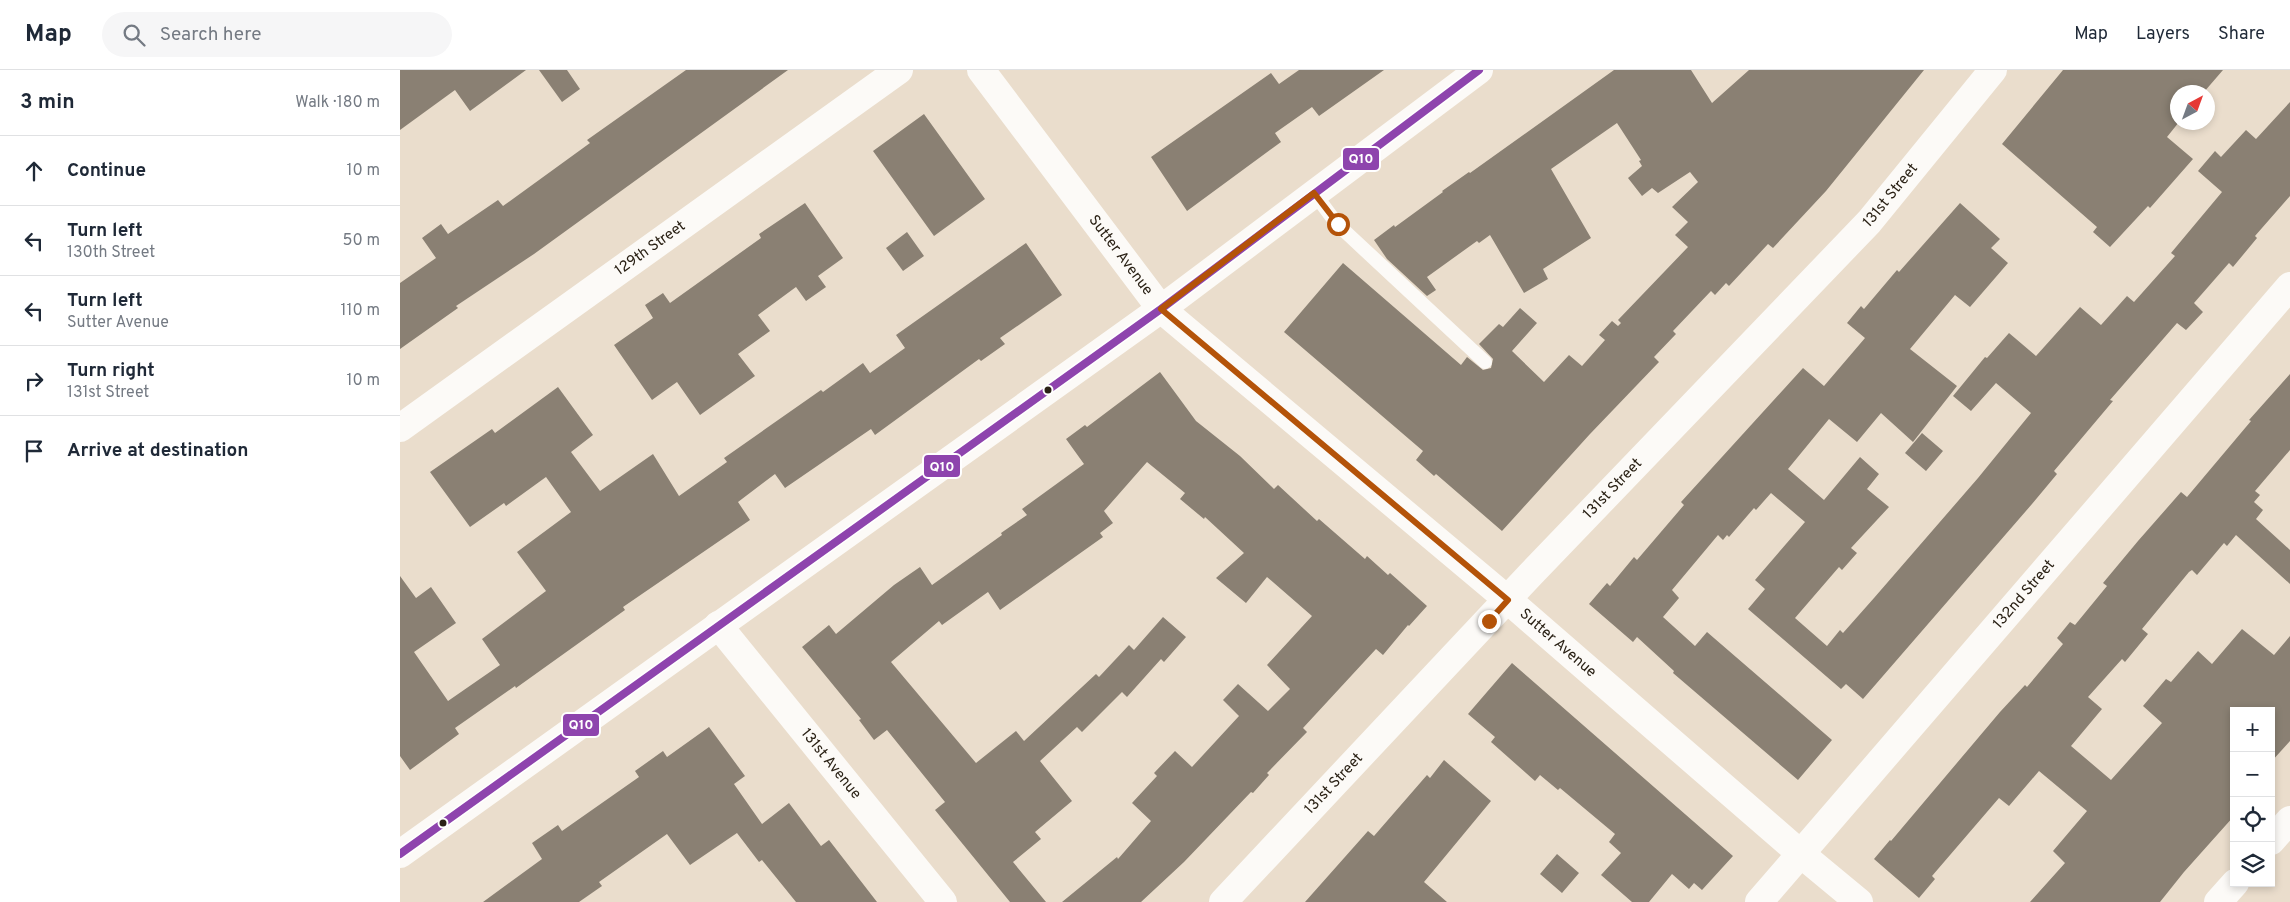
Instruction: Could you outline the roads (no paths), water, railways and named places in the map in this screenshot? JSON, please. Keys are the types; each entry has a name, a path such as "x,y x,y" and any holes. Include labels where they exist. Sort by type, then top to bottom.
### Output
{"street":[{"name":"129th Street","path":"400,428 899,70"},
{"name":"Sutter Avenue","path":"980,70 1161,309 1508,600 1859,902"},
{"path":"400,854 1161,309 1479,70"},
{"name":"131st Street","path":"1223,902 1869,222 1993,70"},
{"name":"132nd Street","path":"1759,902 2290,286"},
{"name":"131st Avenue","path":"718,626 943,902"},
{"path":"2275,837 2290,820"},
{"path":"2218,902 2231,887"}],"lane":[{"path":"1314,193 1338,224 1485,362"}]}
